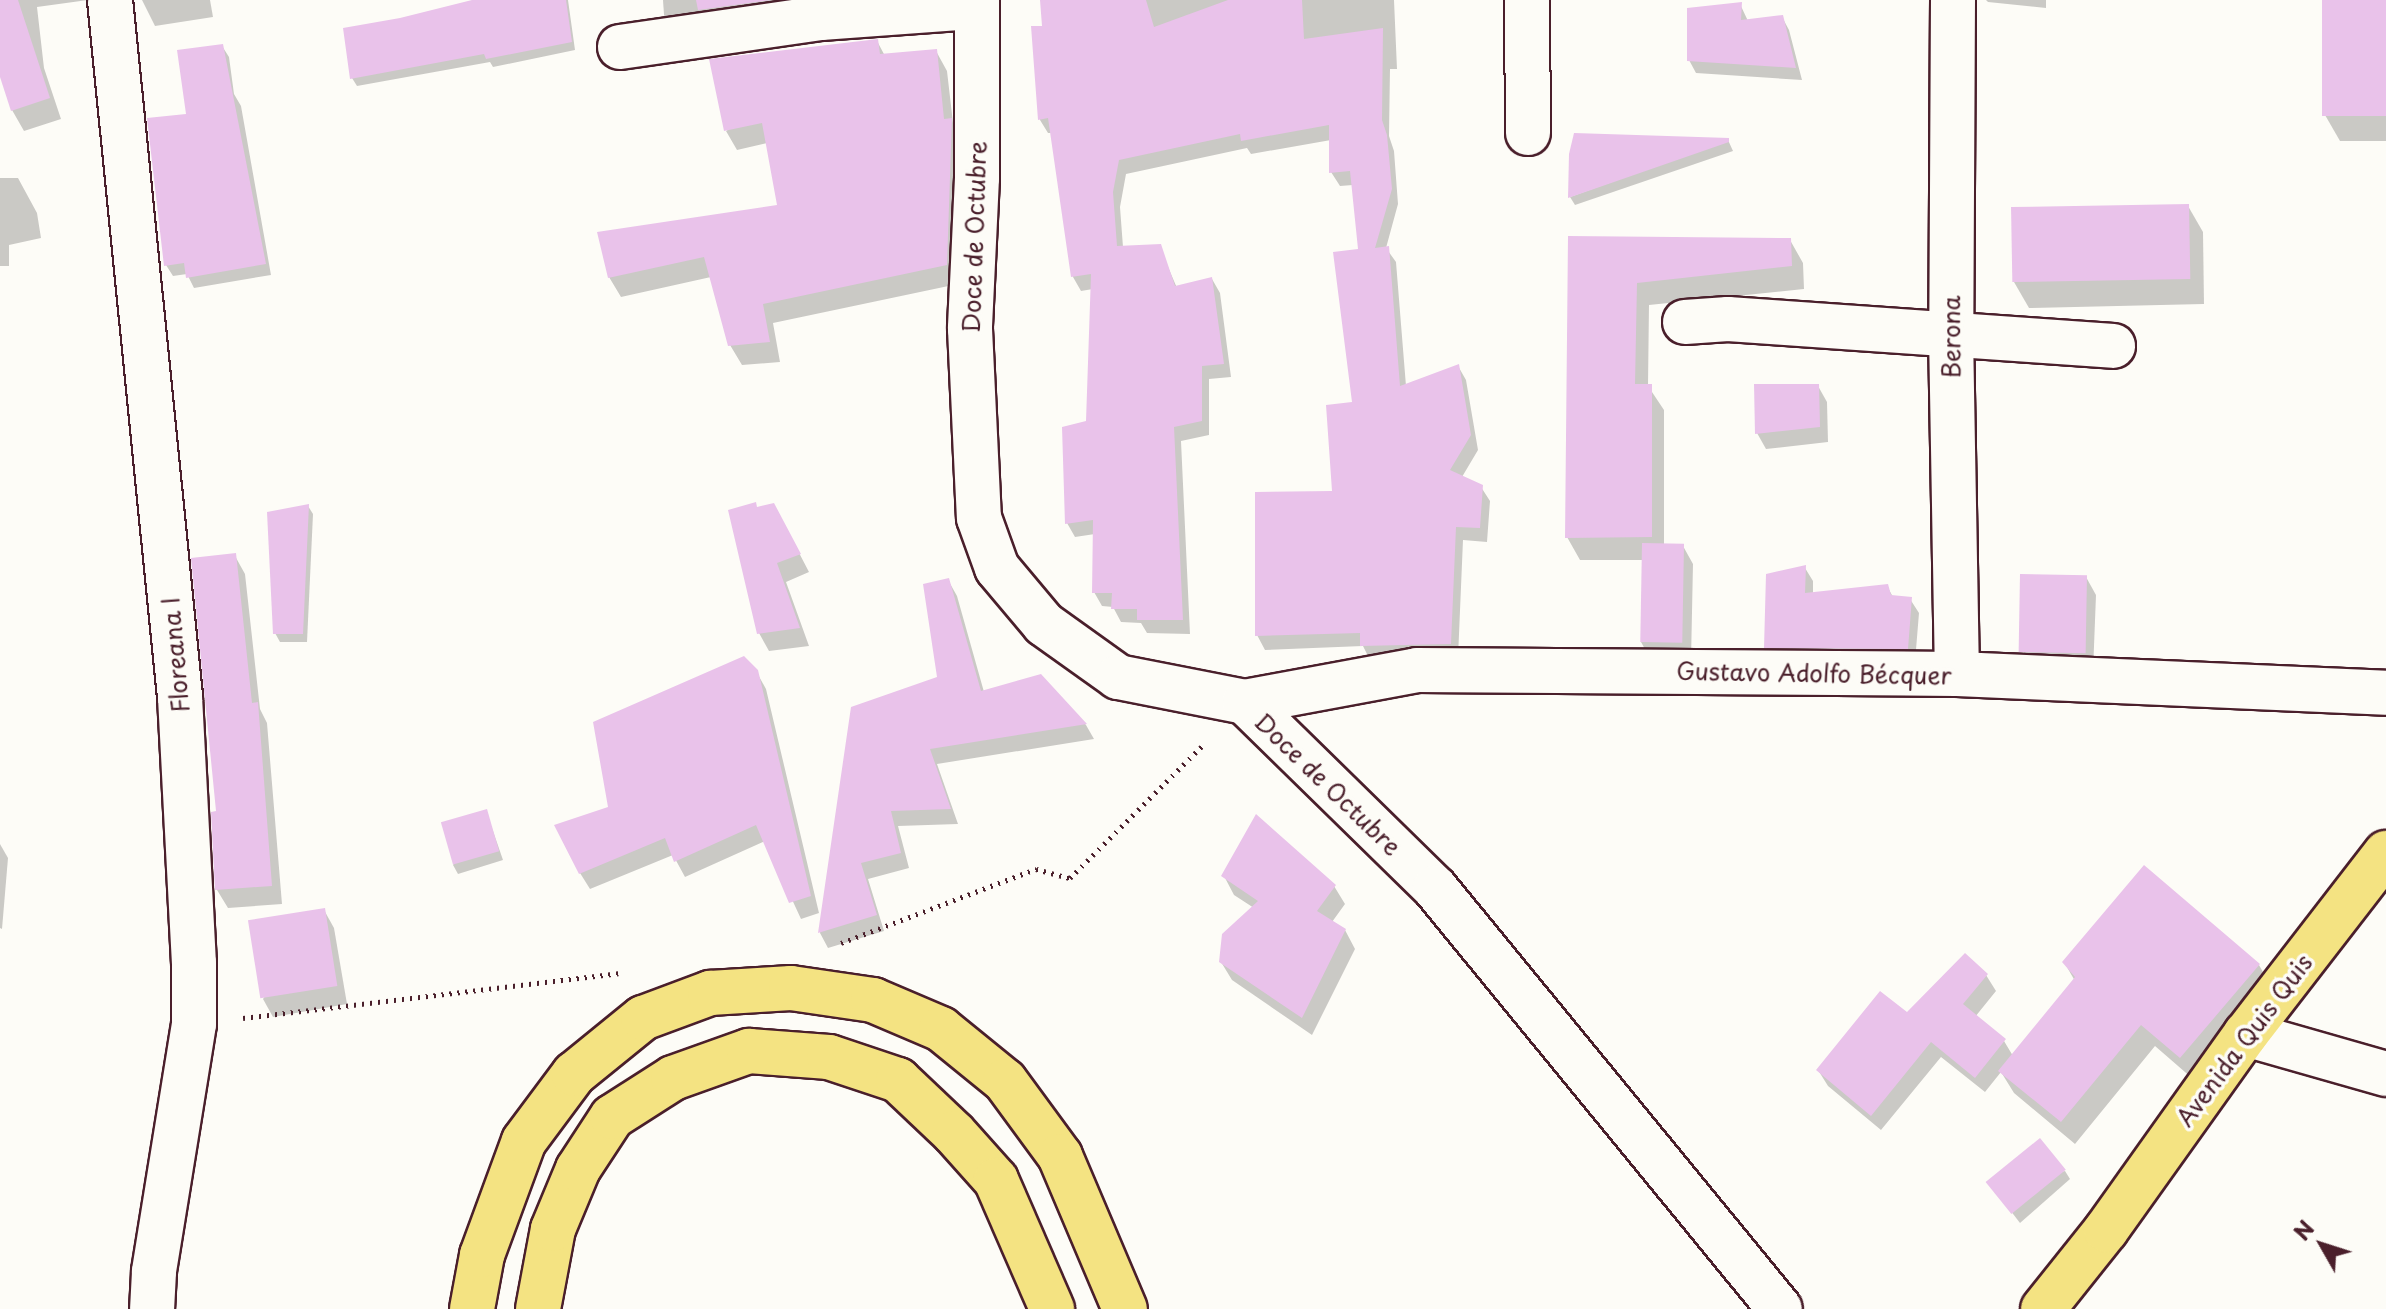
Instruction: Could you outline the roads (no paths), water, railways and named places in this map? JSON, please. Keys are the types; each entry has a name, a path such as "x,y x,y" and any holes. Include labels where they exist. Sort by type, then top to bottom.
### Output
{"main road":[{"name":"Avenida Quis Quis","path":"2043,1309 2106,1230 2246,1034 2386,853"},
{"path":"472,1309 482,1255 524,1141 574,1074 643,1018 710,993 791,988 873,1000 941,1029 1005,1081 1060,1156 1125,1309"},
{"path":"538,1309 553,1229 578,1169 612,1117 673,1078 749,1051 829,1057 898,1080 954,1133 996,1180 1052,1309"},
{"name":"Avenida Quis Quis","path":"2074,1309 2106,1230"}],"street":[{"name":"Floreana I","path":"110,0 180,697 194,1024 154,1272 152,1309"},
{"path":"1527,0 1528,133"},
{"name":"Berona","path":"1953,0 1951,333 1957,674"},
{"path":"620,47 821,18 976,3"},
{"name":"Doce de Octubre","path":"976,3 977,178 970,329 979,518 997,568 1044,624 1118,677 1245,702 1435,888 1780,1309"},
{"path":"1685,322 1728,319 2113,346"},
{"name":"Gustavo Adolfo Bécquer","path":"1245,702 1417,670 1957,674 2386,693"},
{"path":"2246,1034 2386,1074"}]}
